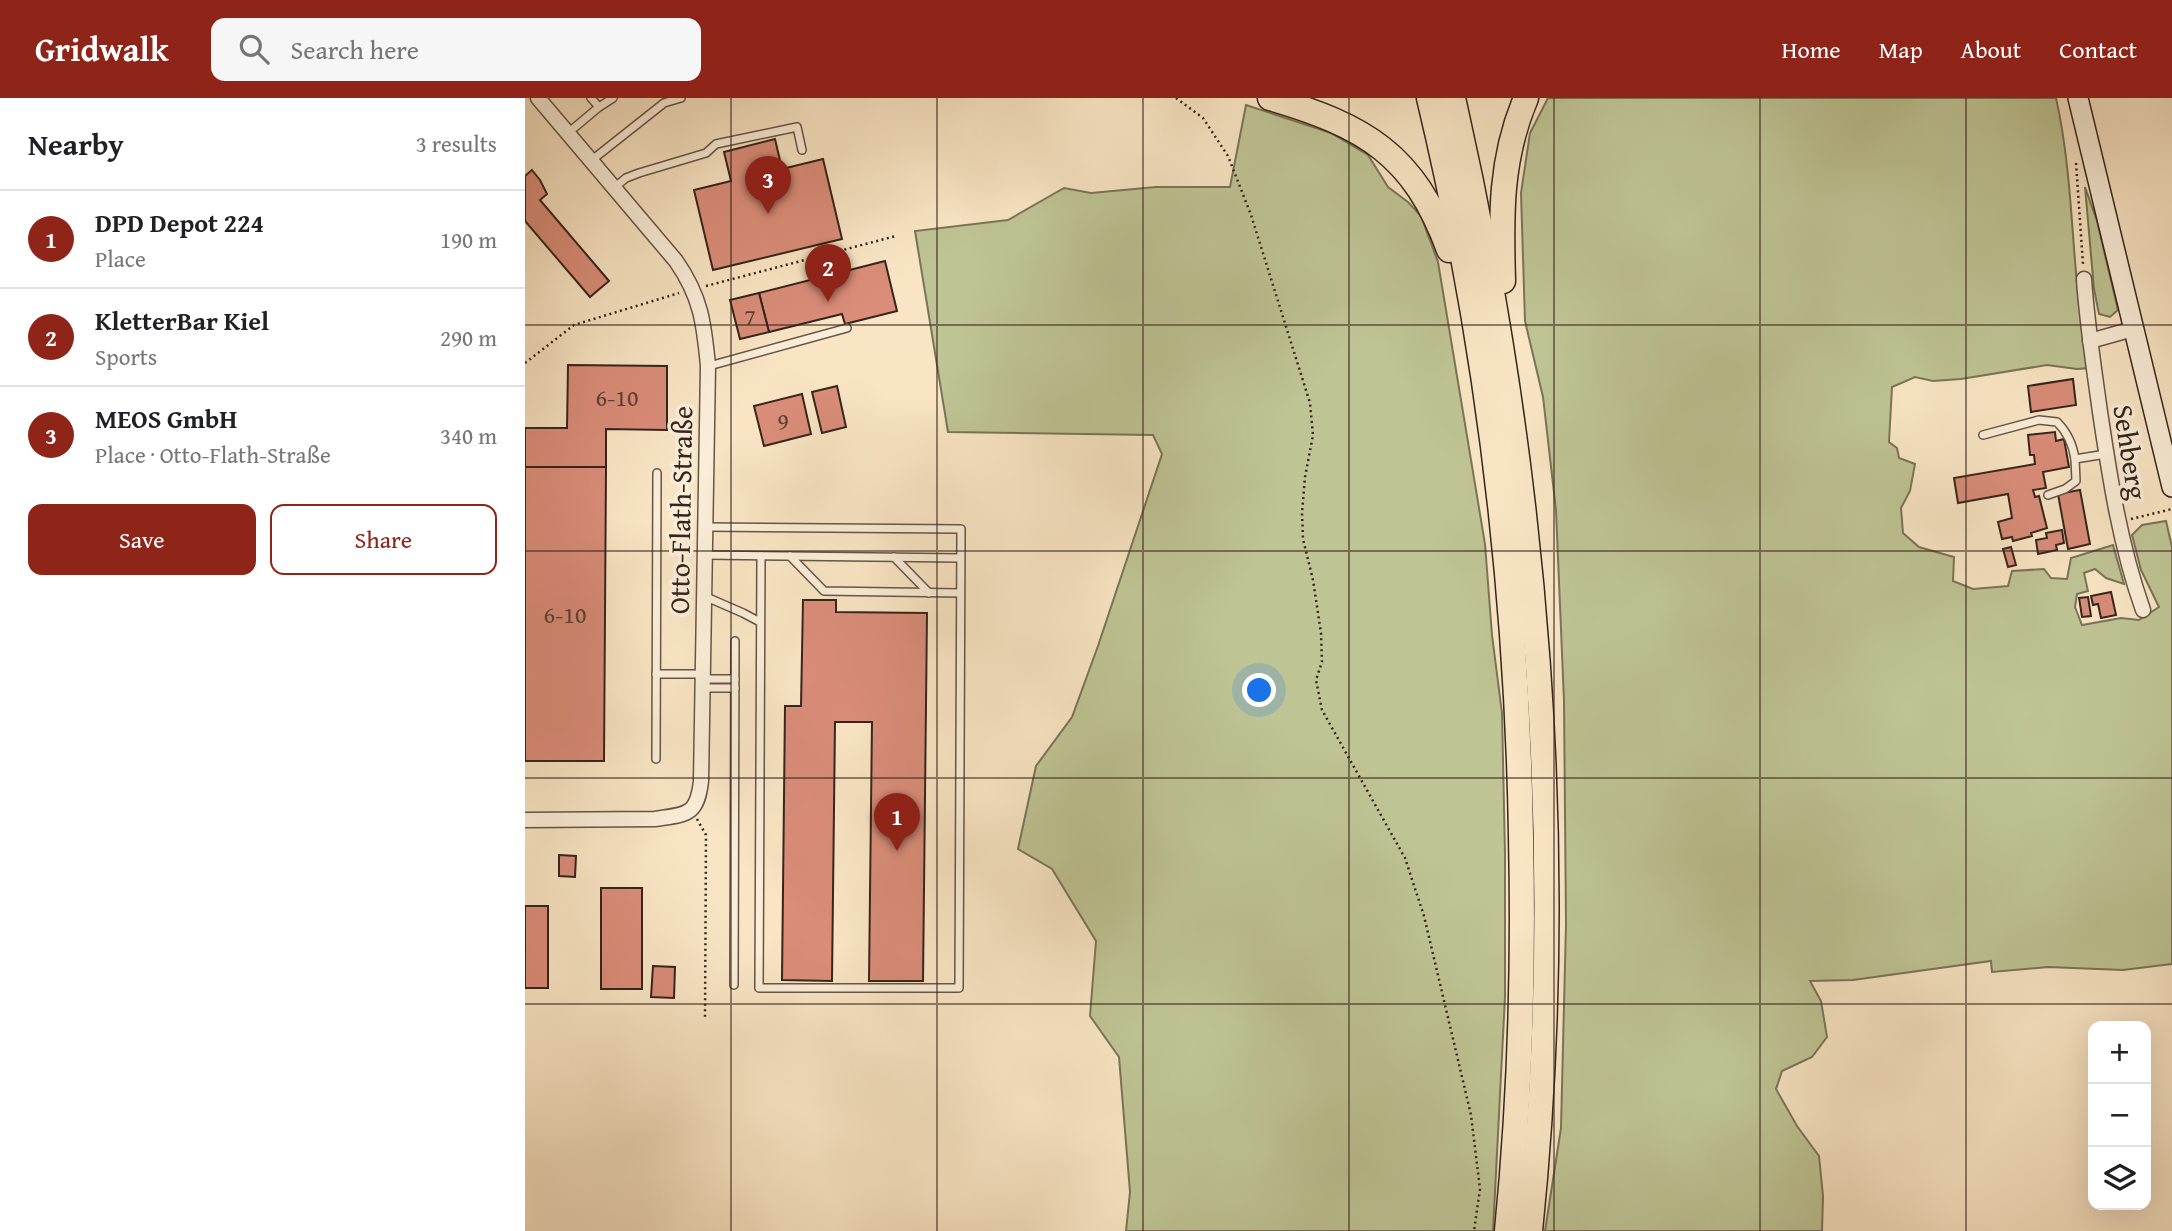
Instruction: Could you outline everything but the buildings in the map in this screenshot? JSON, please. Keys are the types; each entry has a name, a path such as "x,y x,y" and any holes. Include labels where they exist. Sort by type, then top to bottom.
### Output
{"highway":[{"path":"1270,98 1355,129 1405,168 1435,214 1475,325"},
{"path":"1429,98 1475,325 1496,470 1514,651 1520,762 1522,969 1507,1231"},
{"path":"1453,98 1482,233 1506,376 1529,559 1543,777 1545,927 1543,1038 1530,1231"},
{"path":"1506,376 1501,207 1507,160 1526,98"}],"street":[{"name":"Otto-Flath-Straße","path":"538,98 676,261 694,289 705,331 708,366 701,781 699,801 691,811"},
{"path":"2078,98 2172,487"},
{"name":"Sehberg","path":"2084,279 2090,341 2117,523 2143,610"},
{"path":"2090,341 2133,329"},
{"path":"525,820 655,819 691,811"}],"lane":[{"path":"591,98 599,107"},
{"path":"568,134 613,98"},
{"path":"592,160 664,103 681,98"},
{"path":"615,187 626,178 639,173 706,153 716,144 797,127 802,150"},
{"path":"708,366 848,328"},
{"path":"1983,435 2039,420 2057,422 2064,429 2073,449 2076,481 2065,489 2048,495"},
{"path":"2075,459 2106,454"},
{"path":"656,759 657,473"},
{"path":"705,527 961,529 959,988 759,988 761,556"},
{"path":"704,555 960,558"},
{"path":"790,556 824,591 960,593"},
{"path":"894,557 929,593"},
{"path":"703,596 760,622"},
{"path":"734,985 735,641"},
{"path":"656,674 735,684"}],"path":[{"path":"1176,98 1203,118 1228,156 1251,215 1310,403 1313,435 1301,513 1303,539 1313,580 1321,633 1322,662 1316,680 1322,710 1405,858 1424,916 1471,1115 1480,1189 1474,1231"},
{"path":"2076,160 2084,279"},
{"path":"2145,516 2172,509"},
{"path":"691,811 706,835 705,1019"}],"green space":[{"path":"1548,98 2056,98 2067,165 2079,301 2089,368 2047,365 1961,379 1933,381 1915,377 1892,387 1889,442 1897,448 1899,458 1915,464 1910,491 1901,508 1903,533 1919,547 1954,557 1953,581 1973,589 2008,586 2012,571 2044,569 2051,578 2067,579 2071,558 2113,545 2124,584 2106,578 2095,569 2084,573 2088,591 2077,594 2075,607 2082,625 2121,618 2139,620 2159,607 2141,570 2132,535 2142,525 2166,521 2172,547 2172,964 2123,970 2048,967 1992,972 1991,961 1853,980 1810,981 1821,1001 1827,1037 1812,1057 1782,1071 1776,1089 1797,1126 1819,1156 1823,1196 1822,1231 1545,1231 1561,1128 1566,924 1564,701 1556,510 1543,397 1525,321 1521,193 1530,133"},
{"path":"1246,105 1331,133 1368,155 1388,187 1421,216 1438,262 1485,544 1492,635 1502,713 1505,997 1493,1231 1126,1231 1130,1192 1119,1057 1090,1016 1096,941 1052,869 1018,849 1036,766 1072,717 1162,454 1153,435 948,432 915,231 1008,220 1064,188 1091,193 1156,187 1230,187"},
{"path":"2085,187 2097,221 2118,310 2110,317 2099,314 2094,289"}],"place":[{"name":"MEOS GmbH","path":"768,214"},
{"name":"KletterBar Kiel","path":"828,302"},
{"name":"DPD Depot 224","path":"897,851"}]}
